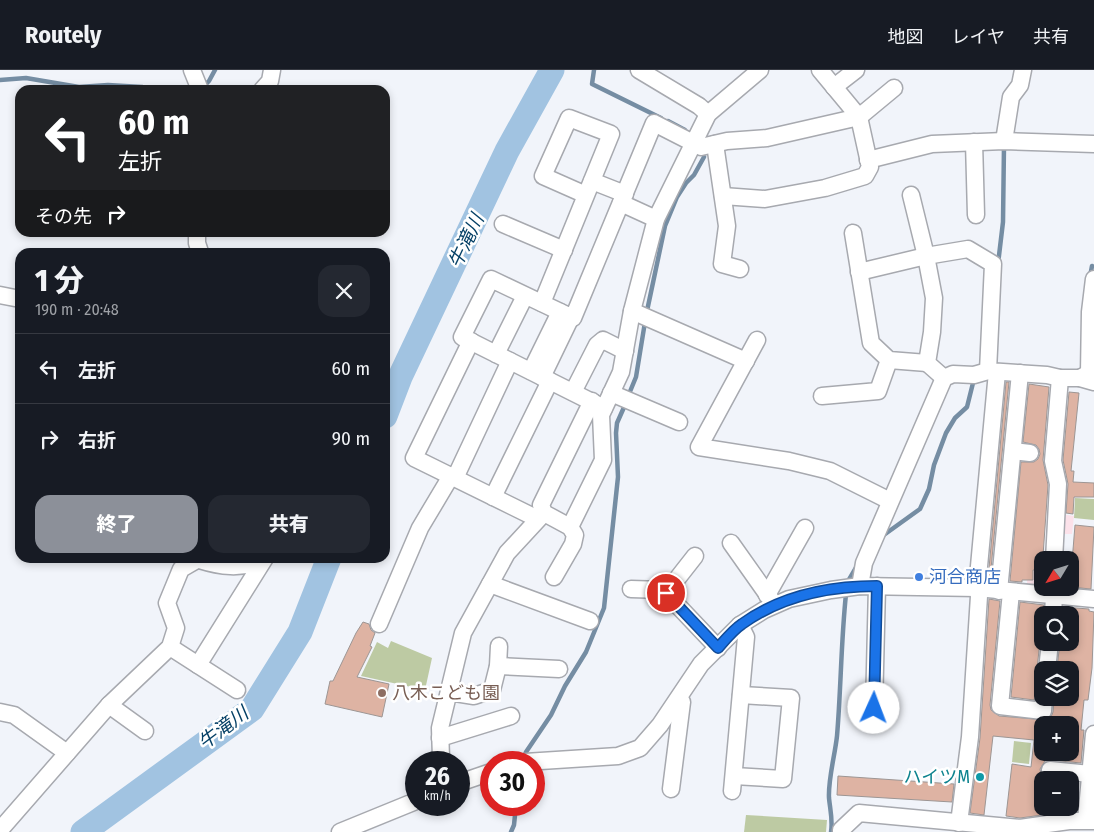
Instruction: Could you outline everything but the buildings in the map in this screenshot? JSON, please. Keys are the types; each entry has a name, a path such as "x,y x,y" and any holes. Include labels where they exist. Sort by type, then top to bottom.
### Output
{"street":[{"path":"192,70 198,85"},
{"path":"266,85 270,81 272,70"},
{"path":"639,70 660,75 708,114"},
{"path":"442,751 440,728 463,633 507,553 541,516 541,505 598,404 612,393 621,372 632,311 656,219 708,114 760,70"},
{"path":"723,196 765,199 825,188 865,176 870,167 859,117 820,70"},
{"path":"834,87 856,70"},
{"path":"1004,141 1011,97 1020,85 1023,70"},
{"path":"570,527 603,460 601,414 598,404 462,337 491,279 574,318 654,123 701,147 727,141 767,138 859,117 894,88"},
{"path":"542,304 589,188 611,134 569,118 543,176 589,188 623,199 656,219"},
{"path":"868,160 932,144 1004,141 1094,144"},
{"path":"974,142 976,215"},
{"path":"715,144 727,226 722,264 740,269"},
{"path":"910,195 926,256 934,298 932,332 927,363"},
{"path":"503,224 564,250"},
{"path":"853,233 871,343 889,360 927,363 944,378"},
{"path":"859,272 926,256 968,249 993,264 993,372 977,588 979,596 970,737 959,823"},
{"path":"860,586 864,564 944,378 953,374 974,375 993,372 1047,374 1060,378 1090,377 1090,312 1094,279"},
{"path":"0,295 15,298"},
{"path":"379,624 420,528 453,477 503,357 525,296"},
{"path":"632,311 746,361"},
{"path":"493,497 565,314"},
{"path":"573,392 597,345 603,340 624,351"},
{"path":"757,340 699,447 789,461 830,471 890,501"},
{"path":"471,341 414,458 493,497 570,527 575,535 573,544 554,576"},
{"path":"822,396 878,391 889,360"},
{"path":"1020,373 1013,451 1000,517 1005,591 1000,706 1043,711 1043,706"},
{"path":"1054,551 1058,484 1053,461 1060,378"},
{"path":"612,393 679,422"},
{"path":"1013,451 1030,453"},
{"path":"545,761 618,756 640,748 660,726 701,664 740,625 771,600 805,528"},
{"path":"731,543 771,600"},
{"path":"666,593 695,556"},
{"path":"0,830 109,705 170,647 176,628 167,603 181,569 192,563"},
{"path":"210,563 236,567 256,563"},
{"path":"198,665 262,563"},
{"path":"490,584 590,621"},
{"path":"771,600 789,599 860,586 977,588 1034,592"},
{"path":"874,708 877,586"},
{"path":"631,589 664,590 718,648"},
{"path":"1074,596 1094,599"},
{"path":"740,625 746,637 733,784 783,779 791,698 741,695"},
{"path":"449,692 474,696 492,690 498,666 499,646"},
{"path":"170,647 237,690"},
{"path":"498,666 559,669"},
{"path":"671,789 682,702 679,698"},
{"path":"109,705 144,731"},
{"path":"0,712 14,715 67,753"},
{"path":"440,738 511,716"},
{"path":"841,832 859,814 1020,828 1090,821 1090,774 1094,734"},
{"path":"1050,770 1090,774"},
{"path":"340,832 405,805"}],"shaded area":[{"path":"1060,514 1074,516 1072,534 1060,534"},
{"path":"1034,570 1034,586 1027,586 1027,580 1033,580"}],"green space":[{"path":"1075,498 1094,499 1094,520 1074,518"},
{"path":"391,641 432,658 425,690 361,676 377,642 388,648"},
{"path":"1014,741 1031,743 1029,764 1012,762"},
{"path":"746,815 827,820 826,832 744,832"}],"waterway":[{"path":"205,85 215,70"},
{"name":"牛滝川","path":"390,403 400,377 507,151 552,70"},
{"path":"594,70 592,84 661,118"},
{"path":"0,80 26,78 67,85"},
{"path":"668,121 685,130"},
{"path":"998,264 1003,222 1004,145"},
{"path":"647,311 665,226 677,197 694,175 704,157"},
{"path":"1090,277 1092,266"},
{"path":"629,394 636,377 645,322"},
{"path":"881,537 920,509 929,489 934,465 946,433 955,418 967,407 973,383 976,379"},
{"path":"527,751 551,715 565,686 586,652 604,608 618,477 617,423 625,405"},
{"name":"牛滝川","path":"83,832 252,709 300,632 327,563"},
{"path":"847,583 857,566"},
{"path":"831,832 832,819 829,791 837,736 846,594"},
{"path":"511,832 515,816"}],"place":[{"name":"河合商店","path":"919,577"},
{"name":"八木こども園","path":"382,693"},
{"name":"ハイツM","path":"980,777"}],"route":[{"path":"666,593 718,648 740,625 764,610 789,599 831,590 877,586 874,708"}]}
